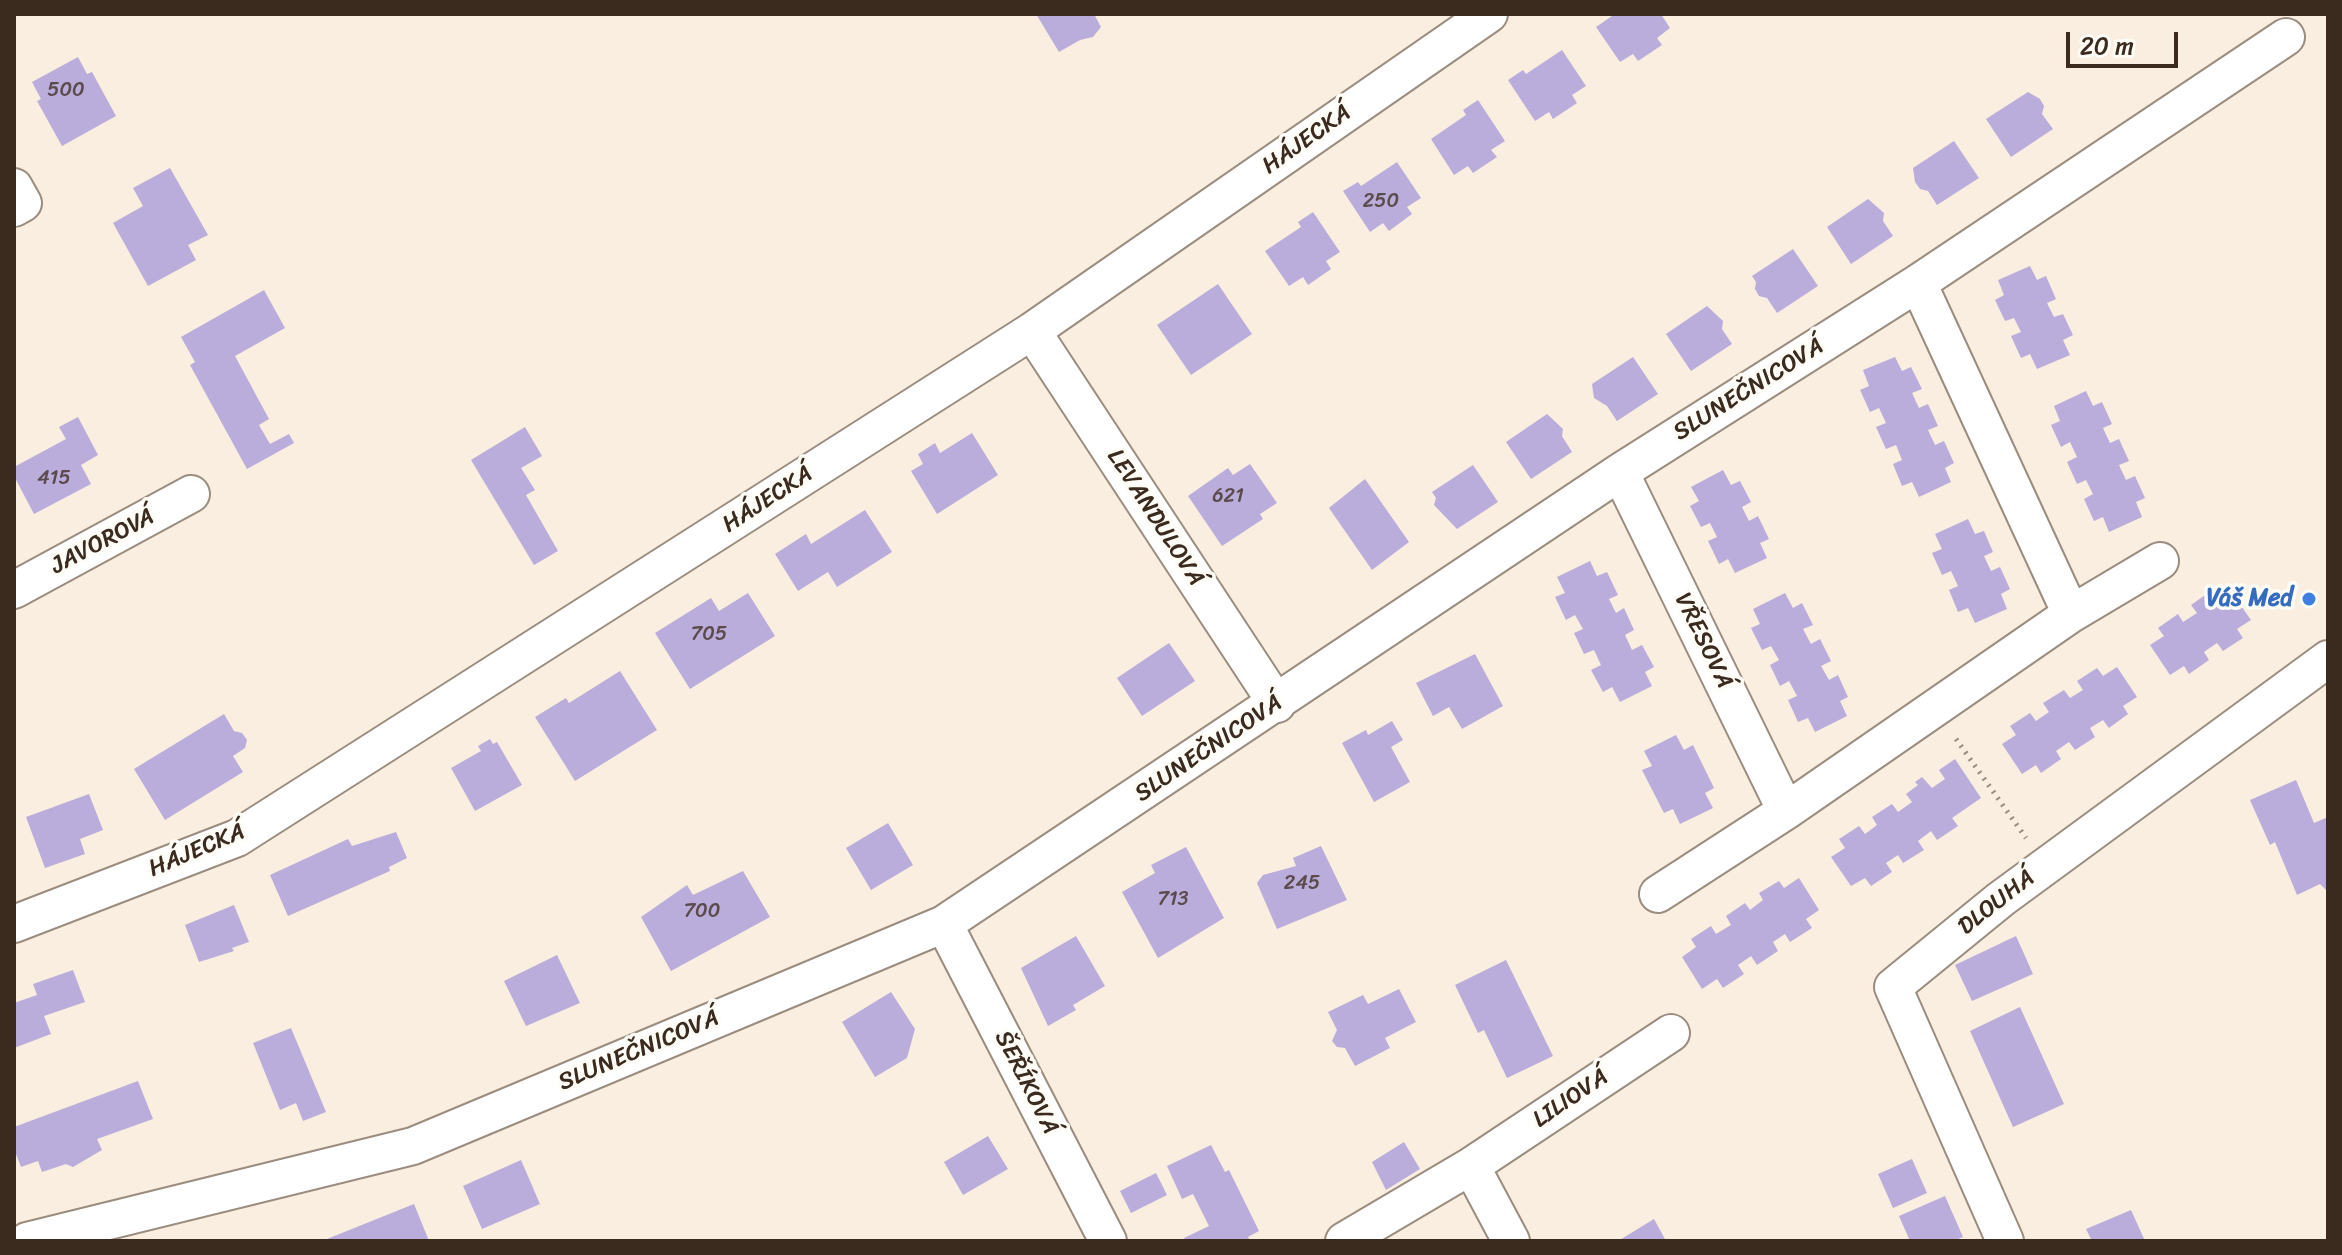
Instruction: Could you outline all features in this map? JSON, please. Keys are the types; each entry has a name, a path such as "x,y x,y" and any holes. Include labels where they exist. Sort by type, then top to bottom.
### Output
{"street":[{"name":"HÁJECKÁ","path":"14,924 237,838 1032,331 1489,14"},
{"name":"SLUNEČNICOVÁ","path":"27,1241 413,1146 944,924 1620,472 1918,283 2286,37"},
{"path":"1918,283 2071,614"},
{"name":"LEVANDULOVÁ","path":"1032,331 1277,704"},
{"name":"VŘESOVÁ","path":"1620,472 1786,811"},
{"name":"JAVOROVÁ","path":"14,590 191,494"},
{"path":"1658,894 1786,811 2071,614 2160,561"},
{"name":"DLOUHÁ","path":"2005,1241 1893,987 2045,865 2328,659"},
{"name":"ŠEŘÍKOVÁ","path":"944,924 1095,1236"},
{"name":"LILIOVÁ","path":"1344,1241 1471,1166 1671,1033"},
{"path":"1471,1166 1511,1241"}],"path":[{"path":"1935,708 2045,865"}],"building":[{"path":"1036,14 1094,14 1101,27 1093,37 1080,40 1059,52"},
{"path":"1615,14 1661,14 1670,28 1657,38 1662,45 1638,61 1633,54 1620,62 1596,27"},
{"path":"1562,50 1586,86 1572,95 1577,103 1553,119 1549,112 1535,121 1508,80 1523,70 1526,74"},
{"path":"78,57 87,74 92,72 116,116 62,146 37,101 41,99 32,82"},
{"path":"2028,92 2040,99 2044,106 2042,114 2053,129 2011,157 1986,119"},
{"path":"1478,100 1505,141 1491,150 1497,157 1473,173 1468,166 1454,175 1431,139 1466,115 1463,110"},
{"path":"1954,141 1979,178 1937,205 1928,191 1920,189 1915,182 1913,168"},
{"path":"1397,162 1421,198 1407,207 1412,214 1389,231 1383,223 1370,232 1343,191 1358,182 1361,186"},
{"path":"170,168 208,235 188,245 196,260 148,286 113,223 143,206 133,188"},
{"path":"1868,199 1884,213 1883,221 1893,236 1851,264 1827,227"},
{"path":"1313,212 1340,252 1326,261 1331,269 1308,285 1303,277 1289,286 1265,251 1301,227 1298,222"},
{"path":"1793,249 1818,286 1777,313 1767,298 1759,296 1752,276"},
{"path":"2030,266 2037,280 2046,276 2056,299 2047,303 2054,317 2063,314 2073,335 2063,340 2070,355 2037,369 2030,354 2021,358 2011,336 2021,332 2014,318 2005,321 1995,300 2004,295 1998,280"},
{"path":"1218,284 1252,334 1191,375 1157,325"},
{"path":"264,290 285,328 235,356 269,419 259,425 270,444 289,434 294,443 247,469 190,365 195,362 181,337"},
{"path":"1707,306 1723,321 1722,329 1732,344 1691,371 1666,334"},
{"path":"1633,357 1658,394 1617,421 1607,406 1594,398 1592,384"},
{"path":"1895,357 1902,371 1911,367 1922,389 1912,393 1919,408 1928,404 1938,426 1928,430 1935,445 1944,441 1954,463 1945,468 1951,482 1919,497 1912,482 1902,486 1893,464 1902,460 1896,445 1886,449 1876,427 1886,423 1879,408 1870,412 1860,390 1869,386 1863,370"},
{"path":"2086,391 2093,406 2102,402 2112,424 2103,428 2110,443 2119,439 2129,461 2119,465 2126,480 2135,476 2145,498 2136,502 2142,517 2109,532 2103,517 2094,521 2084,499 2093,494 2086,480 2077,484 2067,462 2077,457 2070,442 2061,447 2051,425 2060,421 2054,406"},
{"path":"1547,414 1563,429 1562,436 1572,452 1531,479 1506,442"},
{"path":"78,417 98,455 81,465 91,484 34,514 14,476 14,467 66,439 59,427"},
{"path":"525,427 542,456 521,468 535,490 526,495 558,551 534,565 471,460"},
{"path":"972,433 998,475 937,514 911,471 923,464 918,454 935,443 940,453"},
{"path":"1250,464 1277,503 1260,514 1263,519 1222,546 1188,496 1228,468 1233,475"},
{"path":"1473,465 1498,502 1457,529 1434,505 1436,498 1432,492"},
{"path":"1723,470 1731,485 1740,481 1751,502 1742,507 1749,521 1758,516 1769,539 1760,543 1767,558 1735,573 1728,559 1719,564 1708,541 1717,537 1710,523 1701,527 1690,506 1699,501 1691,487"},
{"path":"1365,479 1409,542 1372,570 1329,508"},
{"path":"865,510 892,552 837,587 828,572 798,591 775,554 806,534 811,544"},
{"path":"1968,519 1975,534 1984,531 1993,552 1984,556 1991,571 2000,567 2010,589 2001,594 2007,609 1975,623 1968,608 1958,612 1949,590 1958,586 1951,571 1942,575 1932,553 1942,549 1935,534"},
{"path":"1590,561 1597,576 1607,572 1618,595 1609,599 1616,613 1624,608 1634,630 1625,635 1632,650 1642,645 1654,667 1645,672 1652,686 1620,702 1612,687 1603,692 1591,670 1601,665 1594,650 1584,654 1574,633 1583,629 1575,615 1566,620 1555,597 1565,593 1557,577"},
{"path":"2230,590 2251,620 2237,629 2243,638 2223,651 2217,643 2204,652 2209,660 2189,674 2184,666 2170,675 2150,645 2164,636 2158,628 2178,614 2183,622 2197,613 2191,605 2211,591 2217,600"},
{"path":"748,593 775,636 690,689 655,633 711,598 719,611"},
{"path":"1785,593 1793,608 1802,603 1813,625 1803,629 1811,644 1820,639 1831,661 1821,666 1829,680 1838,675 1848,697 1840,701 1847,716 1815,732 1808,718 1798,722 1788,700 1797,696 1789,681 1780,686 1770,665 1779,660 1771,646 1762,650 1751,628 1760,624 1753,609"},
{"path":"1169,643 1195,681 1142,716 1117,678"},
{"path":"1475,654 1503,706 1462,729 1449,707 1433,716 1416,683"},
{"path":"2117,667 2137,697 2123,706 2128,714 2109,728 2103,720 2090,728 2095,737 2075,750 2069,742 2056,751 2061,759 2041,773 2036,765 2022,774 2002,744 2016,735 2010,726 2030,713 2036,721 2049,712 2043,703 2064,690 2070,698 2083,690 2077,681 2097,668 2103,676"},
{"path":"620,671 657,730 575,781 535,717 566,698 569,703"},
{"path":"224,714 234,731 242,733 247,740 245,748 233,756 243,772 165,820 134,769"},
{"path":"1392,721 1403,740 1391,747 1410,782 1374,802 1342,743 1366,730 1368,735"},
{"path":"1676,735 1684,750 1693,745 1714,788 1705,793 1713,808 1680,824 1673,809 1664,813 1642,770 1652,766 1644,751"},
{"path":"490,739 493,744 497,742 522,785 475,811 451,768 481,751 478,746"},
{"path":"1955,759 1981,798 1952,818 1958,826 1937,840 1931,831 1918,841 1924,850 1903,863 1898,855 1886,863 1892,872 1871,886 1865,878 1851,886 1831,857 1845,848 1839,839 1859,826 1865,834 1877,825 1872,817 1892,804 1898,812 1912,802 1906,794 1918,785 1915,782 1922,777 1932,788 1945,779 1939,770"},
{"path":"2296,780 2314,823 2328,817 2328,892 2320,884 2297,895 2275,842 2270,845 2250,800"},
{"path":"89,794 103,830 80,839 85,854 45,868 26,817"},
{"path":"888,823 913,865 871,890 846,848"},
{"path":"396,832 407,858 389,867 390,871 288,916 270,875 348,839 352,846"},
{"path":"1321,846 1347,900 1277,929 1257,883 1263,875 1296,866 1293,858"},
{"path":"1186,847 1224,918 1158,958 1122,892 1155,873 1151,865"},
{"path":"743,871 770,917 671,971 641,917 687,885 693,895"},
{"path":"1799,878 1819,910 1806,919 1812,928 1790,942 1785,934 1773,942 1778,951 1757,965 1751,956 1738,965 1744,974 1723,988 1717,979 1702,989 1682,957 1696,947 1691,939 1711,926 1716,934 1731,925 1726,916 1745,903 1750,910 1763,900 1759,893 1779,881 1784,888"},
{"path":"234,905 249,942 232,948 234,951 199,962 185,925"},
{"path":"1076,936 1105,986 1073,1005 1076,1010 1048,1026 1021,968"},
{"path":"2016,936 2033,974 1972,1001 1955,965"},
{"path":"557,955 580,1003 526,1026 504,981"},
{"path":"1506,960 1553,1056 1507,1078 1484,1030 1478,1033 1455,985"},
{"path":"73,970 85,1002 44,1016 51,1034 14,1048 14,1003 37,995 33,984"},
{"path":"1399,989 1416,1022 1385,1038 1390,1048 1355,1066 1345,1048 1337,1047 1332,1041 1337,1030 1328,1012 1363,995 1368,1004"},
{"path":"891,992 915,1029 907,1058 875,1077 842,1022"},
{"path":"2020,1007 2064,1104 2013,1127 1970,1031"},
{"path":"291,1028 326,1112 303,1121 296,1103 280,1110 253,1043"},
{"path":"138,1081 153,1119 97,1139 102,1150 73,1167 66,1164 42,1172 38,1161 21,1167 14,1149 14,1127"},
{"path":"988,1136 1008,1169 963,1195 944,1162"},
{"path":"1404,1142 1420,1169 1386,1190 1372,1162"},
{"path":"1211,1145 1225,1172 1229,1170 1259,1231 1248,1237 1250,1241 1186,1241 1184,1238 1209,1226 1193,1194 1182,1199 1167,1166"},
{"path":"1912,1159 1927,1193 1893,1208 1878,1174"},
{"path":"521,1160 540,1204 482,1229 463,1186"},
{"path":"1156,1173 1167,1195 1131,1213 1120,1191"},
{"path":"1945,1196 1963,1237 1953,1241 1910,1241 1899,1216"},
{"path":"414,1204 429,1241 322,1241"},
{"path":"2131,1210 2145,1241 2092,1241 2086,1229"},
{"path":"1654,1219 1666,1241 1618,1241"}],"place":[{"name":"Váš Med","path":"2309,599"}]}
